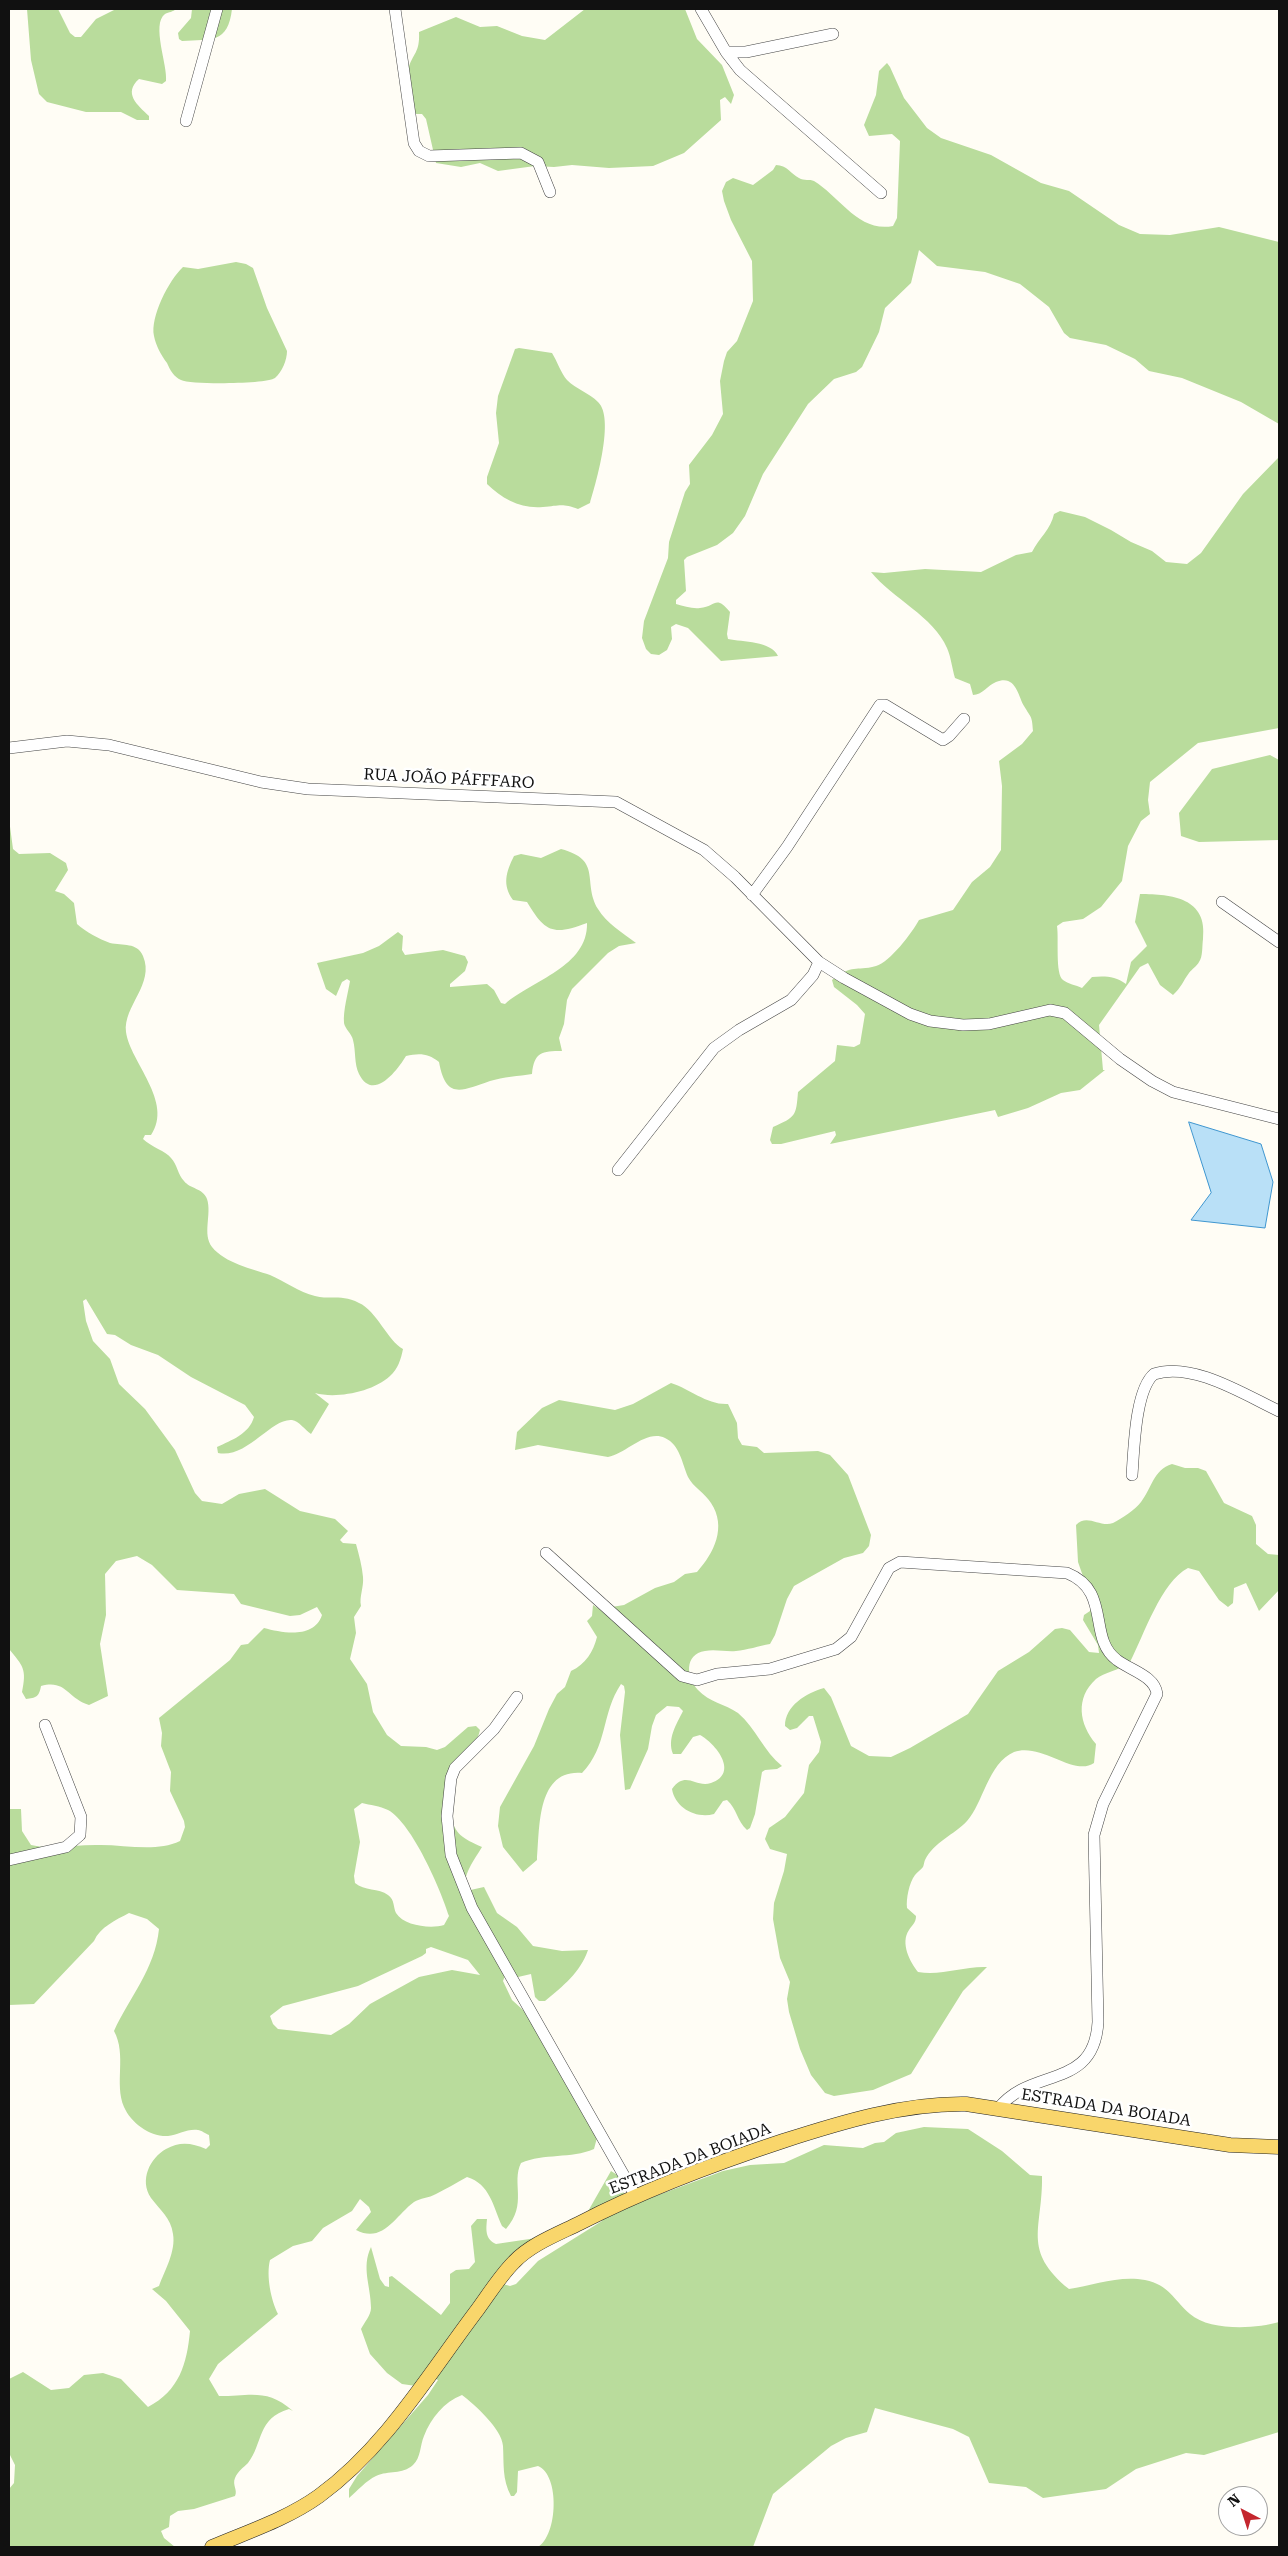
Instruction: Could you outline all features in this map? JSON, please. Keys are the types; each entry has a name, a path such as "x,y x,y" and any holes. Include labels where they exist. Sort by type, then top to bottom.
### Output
{"main road":[{"name":"ESTRADA DA BOIADA","path":"212,2547 289,2514 333,2485 355,2466 396,2420 513,2263 532,2247 635,2195 725,2160 824,2128 868,2117 925,2105 966,2104 1230,2145 1279,2148"}],"street":[{"path":"186,120 217,9"},
{"path":"395,9 414,143 419,151 429,156 521,153 538,162 550,192"},
{"path":"701,9 726,52 764,93 880,193"},
{"path":"726,52 746,52 832,34"},
{"path":"752,894 787,846 878,706 885,705 943,740 949,736 964,718"},
{"name":"RUA JOÃO PÁFFFARO","path":"9,748 67,741 109,745 261,782 308,789 616,802 704,850 735,876 819,962 910,1014 930,1021 963,1025 989,1024 1050,1010 1065,1013 1120,1058 1152,1081 1173,1092 1279,1119"},
{"path":"1222,902 1279,942"},
{"path":"618,1170 714,1048 740,1030 792,1000 813,975 819,962"},
{"path":"1132,1474 1140,1407 1145,1386 1154,1374 1176,1370 1199,1375 1279,1411"},
{"path":"546,1553 682,1676 697,1680 718,1674 770,1669 841,1646 851,1638 889,1568 900,1562 1067,1573 1084,1582 1096,1604 1106,1649 1117,1660 1151,1682 1157,1694 1103,1804 1094,1835 1098,2022 1094,2048 1078,2067 1016,2092 998,2109"},
{"path":"517,1697 494,1729 455,1768 451,1778 447,1816 451,1856 472,1908 635,2195"},
{"path":"9,1860 66,1847 80,1835 81,1817 45,1725"}],"green space":[{"path":"27,9 58,9 70,33 75,37 81,37 96,19 114,10 176,9 165,14 161,19 160,36 166,81 162,84 139,79 132,89 136,103 149,116 149,120 137,120 121,112 86,112 47,102 39,94 31,60"},
{"path":"192,9 232,9 227,28 222,34 210,39 182,41 179,39 178,33 191,18"},
{"path":"585,9 685,9 697,39 722,65 734,95 731,104 725,97 720,100 721,120 684,153 653,166 609,168 572,165 554,167 535,166 498,171 480,163 461,167 436,163 426,119 422,114 416,114 407,85 407,73 417,49 419,32 456,17 480,27 497,26 522,36 545,40"},
{"path":"887,63 904,98 927,128 941,138 991,155 1041,183 1069,191 1119,225 1140,234 1170,235 1219,227 1279,242 1279,424 1241,402 1182,378 1149,371 1135,359 1106,345 1070,338 1064,333 1049,307 1020,284 985,272 937,266 919,250 911,283 885,308 879,332 862,367 856,372 834,379 808,404 763,474 745,516 733,533 717,545 684,560 686,591 676,600 676,604 697,608 715,603 721,604 730,612 728,639 769,647 778,656 721,661 688,628 676,624 671,627 672,639 667,650 659,655 651,654 646,649 642,638 644,621 668,558 669,542 685,492 690,484 689,465 712,435 723,414 720,381 724,361 727,352 737,341 753,301 752,261 731,220 722,191 726,182 733,178 753,185 773,170 776,165 780,165 801,179 814,181 860,219 881,227 893,226 897,218 900,141 892,134 869,136 864,125 876,95 879,71"},
{"path":"236,262 253,268 267,308 287,351 284,366 275,378 258,382 213,383 181,380 171,371 159,350 154,336 155,319 162,299 172,281 183,267 198,269"},
{"path":"515,349 552,353 567,380 598,402 603,410 605,436 596,481 590,503 578,509 564,505 535,507 519,505 499,494 487,484 487,477 499,443 496,413 498,396"},
{"path":"1279,457 1279,728 1198,743 1150,782 1148,800 1150,814 1141,821 1128,846 1122,881 1101,907 1083,919 1063,922 1057,926 1058,964 1063,980 1082,988 1092,977 1110,977 1126,984 1131,962 1147,946 1135,922 1140,894 1175,897 1194,907 1200,915 1203,925 1203,939 1202,954 1198,963 1173,995 1160,985 1148,963 1140,967 1099,1025 1103,1070 1105,1070 1080,1090 1061,1093 1028,1108 998,1117 995,1110 830,1144 836,1135 835,1131 781,1144 772,1144 770,1140 773,1127 786,1121 793,1115 798,1092 835,1061 837,1045 854,1047 860,1044 865,1014 857,1005 834,987 832,980 845,971 869,968 888,959 919,920 953,910 972,882 990,867 1001,850 1002,786 999,761 1022,744 1033,731 1031,717 1012,683 1003,680 996,682 973,695 970,684 955,678 947,648 933,627 871,572 884,573 925,569 981,572 1016,555 1032,552 1050,524 1054,514 1060,511 1085,517 1152,551 1166,562 1187,564 1201,553 1243,494"},
{"path":"1270,755 1279,760 1279,840 1199,842 1181,836 1179,813 1212,769"},
{"path":"9,819 13,849 19,854 50,853 66,863 68,870 55,891 64,894 74,903 77,924 110,943 137,948 143,956 146,966 145,976 129,1013 126,1022 126,1032 129,1044 149,1082 157,1109 157,1122 151,1135 145,1135 143,1139 169,1156 184,1181 205,1195 208,1205 207,1230 212,1247 217,1253 231,1261 270,1275 309,1294 353,1300 359,1303 371,1312 392,1339 403,1349 395,1370 383,1382 354,1393 324,1395 315,1393 329,1404 311,1434 295,1421 284,1421 239,1450 229,1453 218,1453 217,1447 239,1436 252,1423 254,1417 245,1405 191,1377 158,1355 131,1345 115,1335 107,1334 86,1299 83,1301 86,1321 93,1341 110,1359 119,1384 145,1409 175,1450 195,1493 202,1501 222,1504 239,1494 265,1489 300,1511 335,1519 348,1531 340,1540 343,1543 356,1544 363,1573 361,1606 354,1617 356,1633 350,1659 367,1684 373,1712 387,1735 401,1746 426,1747 437,1750 445,1747 468,1727 476,1726 480,1730 473,1746 452,1778 447,1797 454,1827 465,1838 482,1847 465,1879 466,1891 484,1887 497,1913 517,1927 533,1946 562,1951 588,1950 576,1972 545,2001 539,2001 535,1997 531,1974 518,1977 506,1973 503,1981 512,2000 533,2019 598,2134 594,2149 576,2154 539,2158 521,2163 518,2171 518,2202 516,2211 513,2220 506,2229 502,2226 486,2190 475,2180 467,2177 433,2195 414,2202 388,2226 374,2234 356,2230 371,2212 369,2207 360,2199 352,2211 323,2228 312,2241 293,2246 270,2260 270,2288 278,2314 218,2364 209,2379 219,2396 267,2396 284,2404 293,2411 289,2409 279,2413 266,2425 253,2456 235,2478 235,2496 194,2509 178,2511 170,2516 169,2527 161,2531 164,2538 175,2547 9,2547 9,2489 14,2483 15,2465 9,2453 9,2379 23,2372 51,2390 69,2388 84,2375 103,2373 121,2379 148,2407 167,2393 180,2375 187,2355 190,2331 166,2301 152,2289 159,2286 174,2240 170,2223 151,2198 146,2184 146,2177 155,2158 171,2146 191,2144 206,2149 210,2145 209,2135 199,2130 161,2136 142,2128 127,2113 121,2098 120,2050 114,2031 141,1983 157,1944 159,1929 147,1919 129,1913 114,1921 100,1932 94,1941 34,2004 9,2005 9,1809 21,1809 22,1831 31,1845 47,1847 106,1845 160,1847 180,1841 185,1827 184,1821 170,1791 171,1772 161,1746 162,1733 159,1718 230,1660 241,1645 248,1644 264,1628 289,1632 305,1631 318,1623 322,1615 317,1607 300,1615 290,1616 241,1604 234,1594 177,1590 152,1565 137,1556 116,1561 105,1574 106,1615 100,1644 108,1696 89,1705 61,1687 49,1685 41,1686 36,1696 26,1699 22,1692 23,1668 9,1649","holes":["362,1803 388,1810 407,1828 433,1874 445,1905 449,1916 444,1925 432,1927 411,1924 396,1913 393,1901 388,1895 355,1883 354,1876 360,1842 354,1809","431,1947 468,1960 480,1975 452,1970 419,1977 370,2004 349,2024 331,2035 278,2029 273,2024 270,2016 283,2006 358,1986 422,1956 426,1953 426,1949"]},
{"path":"561,849 582,859 587,866 591,890 601,914 636,943 619,946 608,953 572,989 567,1000 564,1024 559,1038 562,1051 540,1054 535,1061 532,1074 495,1080 471,1088 456,1090 451,1087 442,1074 439,1062 423,1054 406,1056 391,1076 378,1085 371,1085 365,1082 357,1070 354,1044 344,1023 350,981 347,979 342,982 336,996 326,989 317,963 363,953 379,946 398,932 403,936 402,950 405,955 443,950 465,956 468,962 465,971 450,984 450,987 487,984 494,990 501,1003 505,1004 569,962 585,938 587,923 566,929 551,929 539,920 527,902 513,900 507,889 507,873 514,856 521,854 541,858"},
{"path":"671,1383 713,1402 728,1404 737,1423 738,1438 742,1445 757,1447 764,1453 818,1451 830,1455 848,1475 871,1535 869,1546 863,1553 844,1558 794,1586 770,1644 736,1651 705,1651 698,1653 690,1661 689,1673 698,1690 707,1697 738,1713 770,1754 782,1766 762,1772 755,1814 750,1828 747,1830 741,1823 727,1800 723,1801 714,1814 707,1815 700,1815 687,1810 677,1802 672,1789 677,1783 686,1780 705,1784 711,1783 724,1772 722,1758 718,1751 700,1735 693,1737 681,1754 673,1754 671,1748 672,1737 683,1711 679,1707 667,1706 656,1715 648,1749 630,1789 625,1790 620,1735 625,1692 624,1686 621,1684 610,1707 600,1741 590,1763 582,1773 567,1774 556,1781 548,1791 540,1818 537,1860 523,1872 503,1847 498,1826 500,1807 534,1746 557,1694 565,1687 571,1671 585,1661 593,1648 597,1637 587,1621 592,1616 593,1605 599,1609 624,1605 655,1588 674,1582 685,1574 697,1572 709,1557 713,1548 718,1530 718,1521 711,1503 690,1481 674,1445 665,1438 658,1436 643,1439 608,1457 538,1445 515,1450 517,1432 542,1408 559,1400 615,1410 633,1404"},
{"path":"1172,1464 1206,1471 1224,1503 1252,1516 1256,1525 1256,1544 1268,1554 1279,1555 1279,1590 1259,1611 1246,1583 1234,1588 1233,1603 1228,1607 1219,1600 1199,1571 1188,1568 1178,1575 1161,1597 1130,1662 1096,1679 1089,1686 1085,1694 1082,1703 1083,1720 1096,1744 1094,1763 1086,1766 1077,1766 1035,1751 1024,1750 1014,1752 1005,1757 992,1774 973,1814 929,1854 923,1867 913,1878 907,1900 907,1908 916,1916 915,1922 906,1935 905,1941 909,1958 918,1972 936,1973 987,1967 963,1991 911,2074 873,2090 834,2096 825,2093 811,2075 800,2049 787,1999 790,1982 780,1958 773,1919 774,1903 787,1854 770,1849 765,1839 769,1828 785,1817 804,1793 809,1765 819,1752 821,1742 813,1716 809,1716 797,1728 790,1730 785,1726 789,1712 798,1701 810,1693 824,1688 831,1697 851,1746 869,1756 891,1757 968,1714 998,1671 1029,1652 1055,1629 1070,1630 1089,1652 1099,1653 1098,1645 1083,1620 1084,1615 1090,1611 1092,1602 1078,1562 1076,1525 1085,1520 1108,1524 1120,1519 1141,1502 1161,1470"},
{"path":"924,2127 968,2129 1002,2151 1030,2175 1042,2176 1038,2224 1040,2250 1045,2262 1054,2275 1069,2289 1107,2281 1145,2280 1160,2285 1198,2320 1220,2326 1233,2327 1258,2326 1279,2322 1279,2432 1204,2455 1186,2453 1136,2469 1106,2489 1043,2498 1026,2487 989,2483 969,2437 953,2429 875,2408 867,2432 846,2438 831,2446 773,2494 753,2547 538,2547 550,2531 553,2518 553,2492 550,2481 545,2472 538,2466 518,2471 517,2492 514,2496 511,2496 505,2477 503,2446 498,2432 487,2418 462,2395 449,2402 434,2417 427,2429 418,2459 413,2465 404,2470 376,2476 349,2498 349,2489 357,2476 428,2395 438,2380 434,2378 416,2386 402,2384 387,2373 370,2354 361,2329 371,2311 367,2262 371,2247 380,2279 385,2286 389,2287 389,2277 392,2276 441,2315 450,2303 450,2274 456,2270 469,2269 475,2262 471,2226 477,2219 487,2219 488,2237 496,2244 543,2237 503,2284 510,2286 516,2284 538,2261 602,2221 605,2215 587,2213 611,2171 619,2176 626,2201 634,2204 723,2171 750,2165 784,2163 824,2145 863,2148 875,2143 884,2142 896,2133"}],"water":[{"path":"1189,1122 1261,1144 1273,1182 1265,1228 1191,1220 1211,1193"}]}
